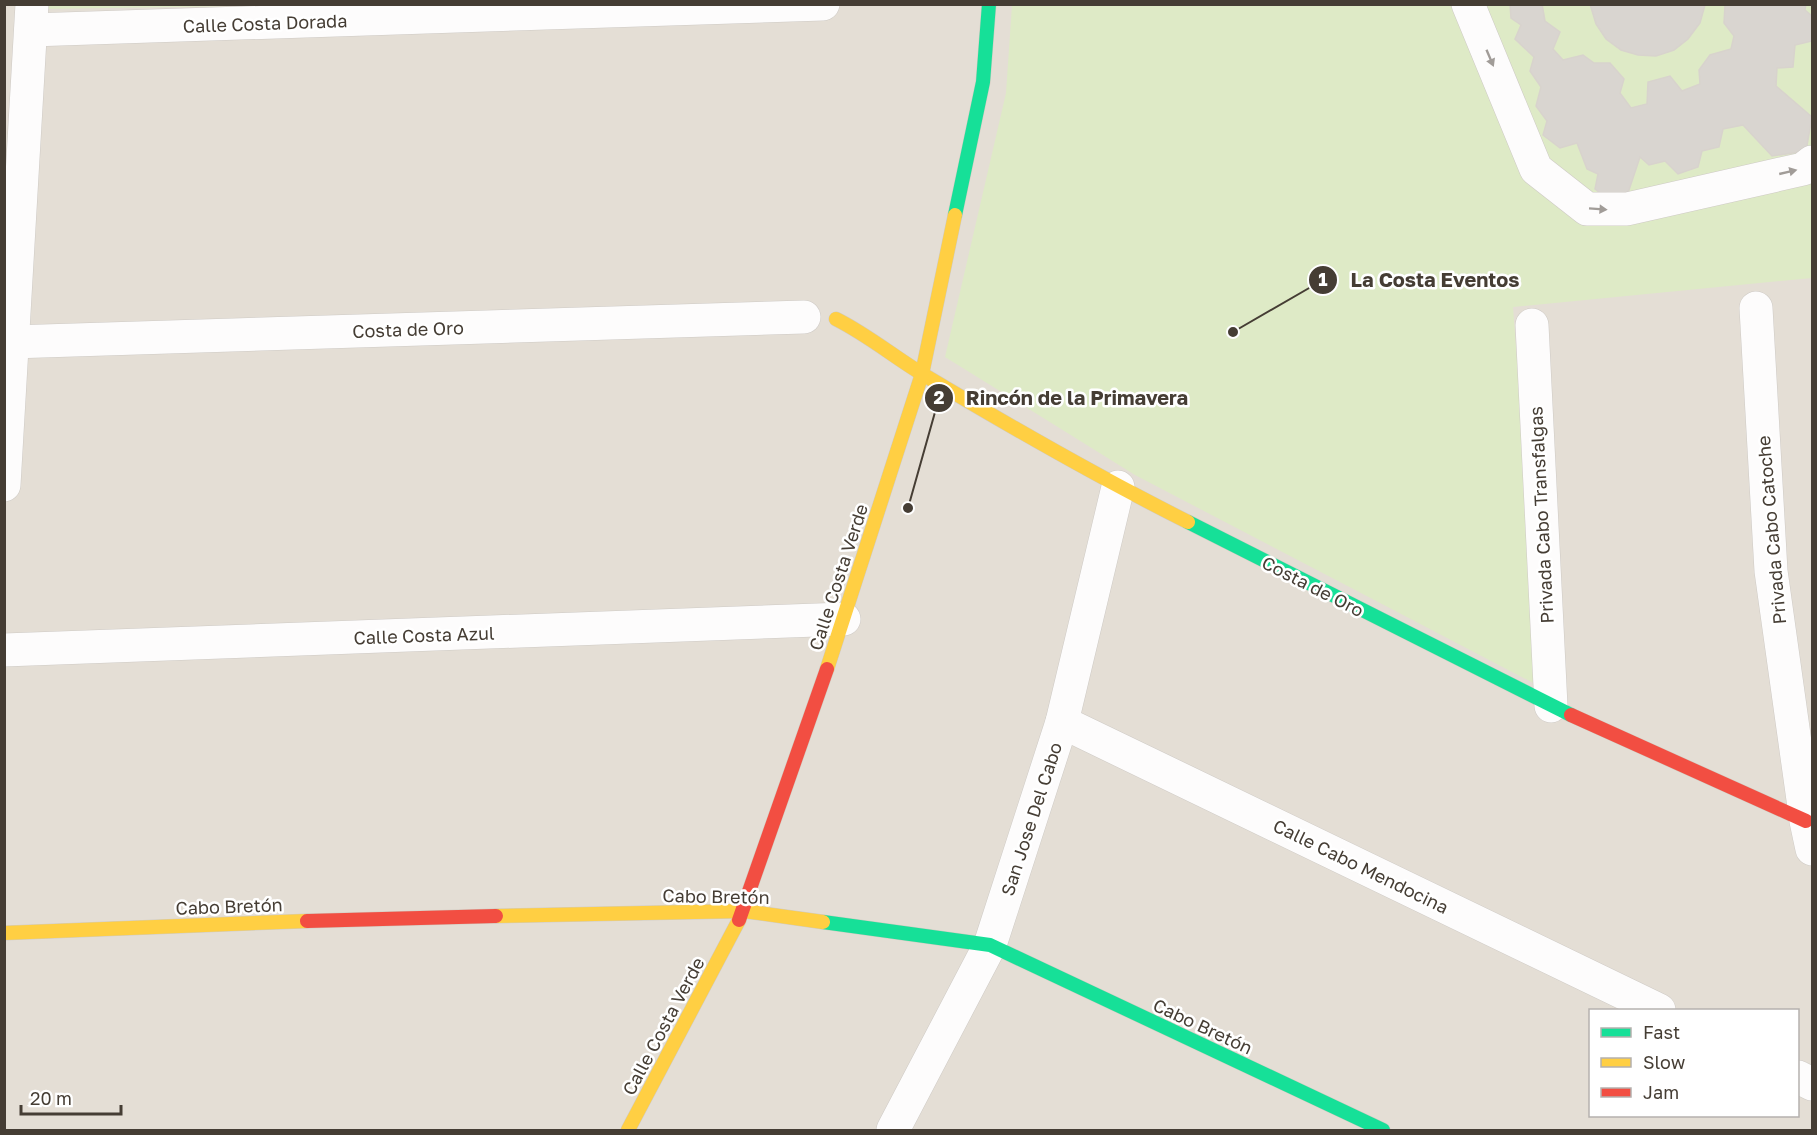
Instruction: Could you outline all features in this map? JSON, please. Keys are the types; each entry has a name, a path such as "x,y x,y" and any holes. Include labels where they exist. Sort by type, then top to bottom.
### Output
{"street":[{"name":"Calle Costa Dorada","path":"32,17 823,4"},
{"name":"Calle Costa Verde","path":"628,1131 744,911 844,619 922,374 983,82 989,4"},
{"path":"1468,4 1536,169 1587,209 1627,209 1803,169 1812,162"},
{"path":"4,485 32,17"},
{"name":"Privada Cabo Catoche","path":"1756,308 1771,571 1809,835"},
{"name":"Costa de Oro","path":"11,342 804,316"},
{"name":"Costa de Oro","path":"836,319 863,332 922,374 1118,488 1809,835"},
{"name":"Privada Cabo Transfalgas","path":"1532,325 1551,706"},
{"name":"San Jose Del Cabo","path":"893,1131 990,945 1062,722 1118,488"},
{"name":"Calle Costa Azul","path":"4,650 844,619"},
{"name":"Calle Cabo Mendocina","path":"1062,722 1655,1009"},
{"name":"Cabo Bretón","path":"4,933 348,919 744,911 990,945 1383,1131"}],"shaded area":[{"path":"5,5 1812,5 1812,1130 5,1130"}],"green space":[{"path":"41,4 303,5 41,9"},
{"path":"1012,5 1812,5 1812,278 1513,307 1541,687 1135,475 945,357 1006,93"}],"building":[{"path":"1510,4 1542,4 1545,21 1560,32 1553,49 1563,60 1583,55 1594,63 1610,63 1624,79 1620,93 1631,108 1647,104 1648,82 1670,76 1682,91 1700,84 1699,70 1710,55 1731,49 1734,36 1724,23 1725,5 1806,4 1805,10 1812,16 1812,41 1795,45 1793,67 1777,68 1776,86 1812,117 1806,151 1772,156 1743,125 1723,129 1719,147 1702,151 1698,167 1678,174 1665,161 1649,165 1640,157 1626,199 1614,204 1595,189 1598,174 1587,169 1577,143 1560,148 1543,135 1547,121 1536,106 1541,87 1530,71 1534,57 1515,39 1521,25 1511,18"},
{"path":"1590,4 1705,5 1700,23 1688,39 1674,50 1656,56 1638,55 1621,50 1606,39 1596,24"}],"traffic: fast":[{"path":"955,215 983,82 989,4"},
{"path":"1188,522 1571,715"},
{"path":"823,922 990,945 1383,1130"}],"traffic: slow":[{"path":"827,669 922,374 955,215"},
{"path":"836,319 924,375 1022,432 1188,522"},
{"path":"496,916 744,911 823,922"},
{"path":"628,1130 739,920"},
{"path":"4,933 307,921"}],"traffic: jam":[{"path":"739,920 827,669"},
{"path":"1571,715 1806,821"},
{"path":"307,921 496,916"}],"place":[{"name":"La Costa Eventos","path":"1233,332"},
{"name":"Rincón de la Primavera","path":"908,508"}]}
